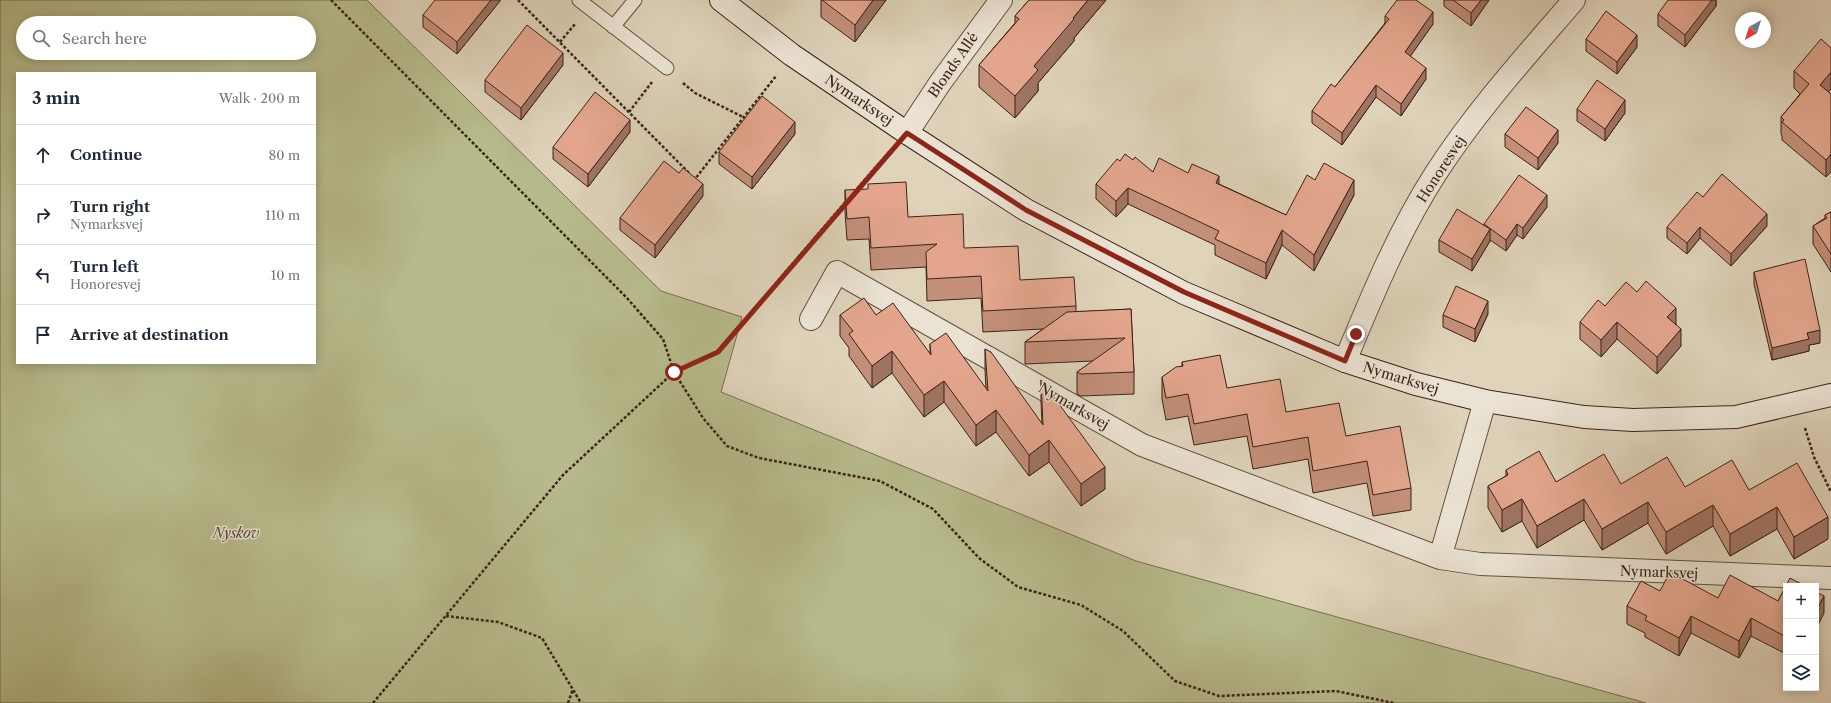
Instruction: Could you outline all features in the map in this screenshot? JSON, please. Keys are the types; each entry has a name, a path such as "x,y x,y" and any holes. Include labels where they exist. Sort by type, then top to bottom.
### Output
{"street":[{"name":"Nymarksvej","path":"721,0 792,55 907,133 1026,210 1177,289 1345,361 1416,384 1485,401 1577,416 1632,420 1736,417 1831,395"},
{"name":"Blonds Allé","path":"907,133 940,82 1001,0"},
{"name":"Honoresvej","path":"1345,361 1381,276 1407,222 1436,173 1472,122 1574,0"},
{"name":"Nymarksvej","path":"810,319 837,272 1142,445 1440,558 1480,564 1831,578"},
{"path":"1440,558 1485,401"}],"lane":[{"path":"579,0 665,67"},
{"path":"613,27 635,0"}],"path":[{"path":"331,0 626,297 663,339 674,372 703,418 727,446 759,458 880,481 933,508 979,558 1018,587 1081,605 1123,631 1175,681 1219,696 1336,691 1394,703"},
{"path":"518,0 694,179 792,55"},
{"path":"629,112 665,67 695,93 743,117"},
{"path":"372,703 563,475 674,372 718,352 907,133"},
{"path":"1798,403 1814,457 1831,492"},
{"path":"445,616 498,622 542,638 581,703"},
{"path":"568,703 573,689"}],"green space":[{"name":"Nyskov","path":"0,0 367,0 661,291 742,317 721,392 1136,561 1646,703 0,703"}],"building":[{"path":"435,0 491,0 457,42 423,15"},
{"path":"822,0 873,0 855,25"},
{"path":"1029,0 1088,0 1034,66 1038,70 1015,96 979,65 1019,19 1015,16"},
{"path":"1397,0 1416,0 1433,12 1405,52 1426,68 1401,104 1376,85 1342,133 1312,111 1331,84 1335,87 1389,19 1385,16"},
{"path":"1453,0 1481,0 1471,13"},
{"path":"1668,0 1712,0 1685,35 1658,14"},
{"path":"1606,11 1637,35 1617,62 1586,39"},
{"path":"527,25 563,53 521,108 485,80"},
{"path":"1821,39 1831,48 1831,72 1820,85 1831,94 1831,154 1826,160 1782,122 1784,120 1781,117 1809,84 1794,71"},
{"path":"1597,80 1625,100 1605,129 1577,109"},
{"path":"595,92 630,120 588,174 553,147"},
{"path":"762,96 795,122 752,177 719,152"},
{"path":"1526,107 1558,130 1538,158 1505,134"},
{"path":"1125,154 1133,160 1135,157 1153,172 1159,158 1188,173 1192,164 1219,176 1216,183 1286,215 1307,175 1315,180 1324,163 1354,180 1314,255 1282,230 1266,263 1215,239 1219,231 1128,188 1116,201 1096,184 1117,159 1120,161"},
{"path":"664,161 679,173 683,168 703,184 655,245 620,218"},
{"path":"1722,174 1767,214 1731,254 1700,227 1687,243 1667,227 1697,192 1703,197"},
{"path":"1519,175 1547,195 1523,228 1517,224 1506,240 1484,224"},
{"path":"906,182 908,217 963,214 964,248 1018,246 1020,280 1074,277 1076,306 983,311 981,276 927,279 926,252 937,244 871,248 869,217 847,219 845,190 868,189 868,184"},
{"path":"1457,209 1490,229 1472,259 1439,240"},
{"path":"1831,212 1831,254 1813,226 1827,218 1825,215"},
{"path":"1805,259 1820,330 1807,333 1809,339 1772,348 1754,272"},
{"path":"1646,281 1676,308 1667,317 1681,329 1657,357 1617,322 1601,340 1580,322 1598,300 1605,306 1626,282 1637,292"},
{"path":"1456,286 1488,301 1475,329 1443,315"},
{"path":"864,298 876,315 893,303 931,355 930,344 946,333 988,391 985,349 991,352 1043,425 1041,380 1105,467 1081,484 1049,440 1029,455 996,410 976,425 944,381 924,395 892,351 872,366 849,334 853,331 840,315"},
{"path":"1131,309 1134,372 1081,374 1077,372 1125,338 1025,342 1067,312"},
{"path":"1220,355 1227,388 1280,379 1286,412 1339,403 1346,436 1400,426 1411,488 1373,495 1367,461 1313,471 1308,437 1253,447 1247,414 1194,424 1188,394 1166,398 1162,377 1176,367 1183,366 1182,362"},
{"path":"1539,451 1556,482 1604,454 1621,484 1667,457 1685,487 1732,460 1749,490 1797,463 1828,517 1794,537 1777,507 1730,534 1713,505 1666,532 1648,502 1602,529 1584,499 1537,526 1522,499 1502,510 1488,486 1508,475 1506,470"},
{"path":"1670,572 1718,598 1730,575 1778,601 1783,591 1783,635 1751,618 1739,641 1691,616 1679,638 1645,620 1647,616 1627,606 1641,581 1660,591"},
{"path":"1790,578 1799,583 1787,583"},
{"path":"1819,594 1824,596 1819,605"}],"route":[{"path":"674,372 718,352 873,170 907,133 1026,210 1184,292 1345,361 1356,334"}]}
